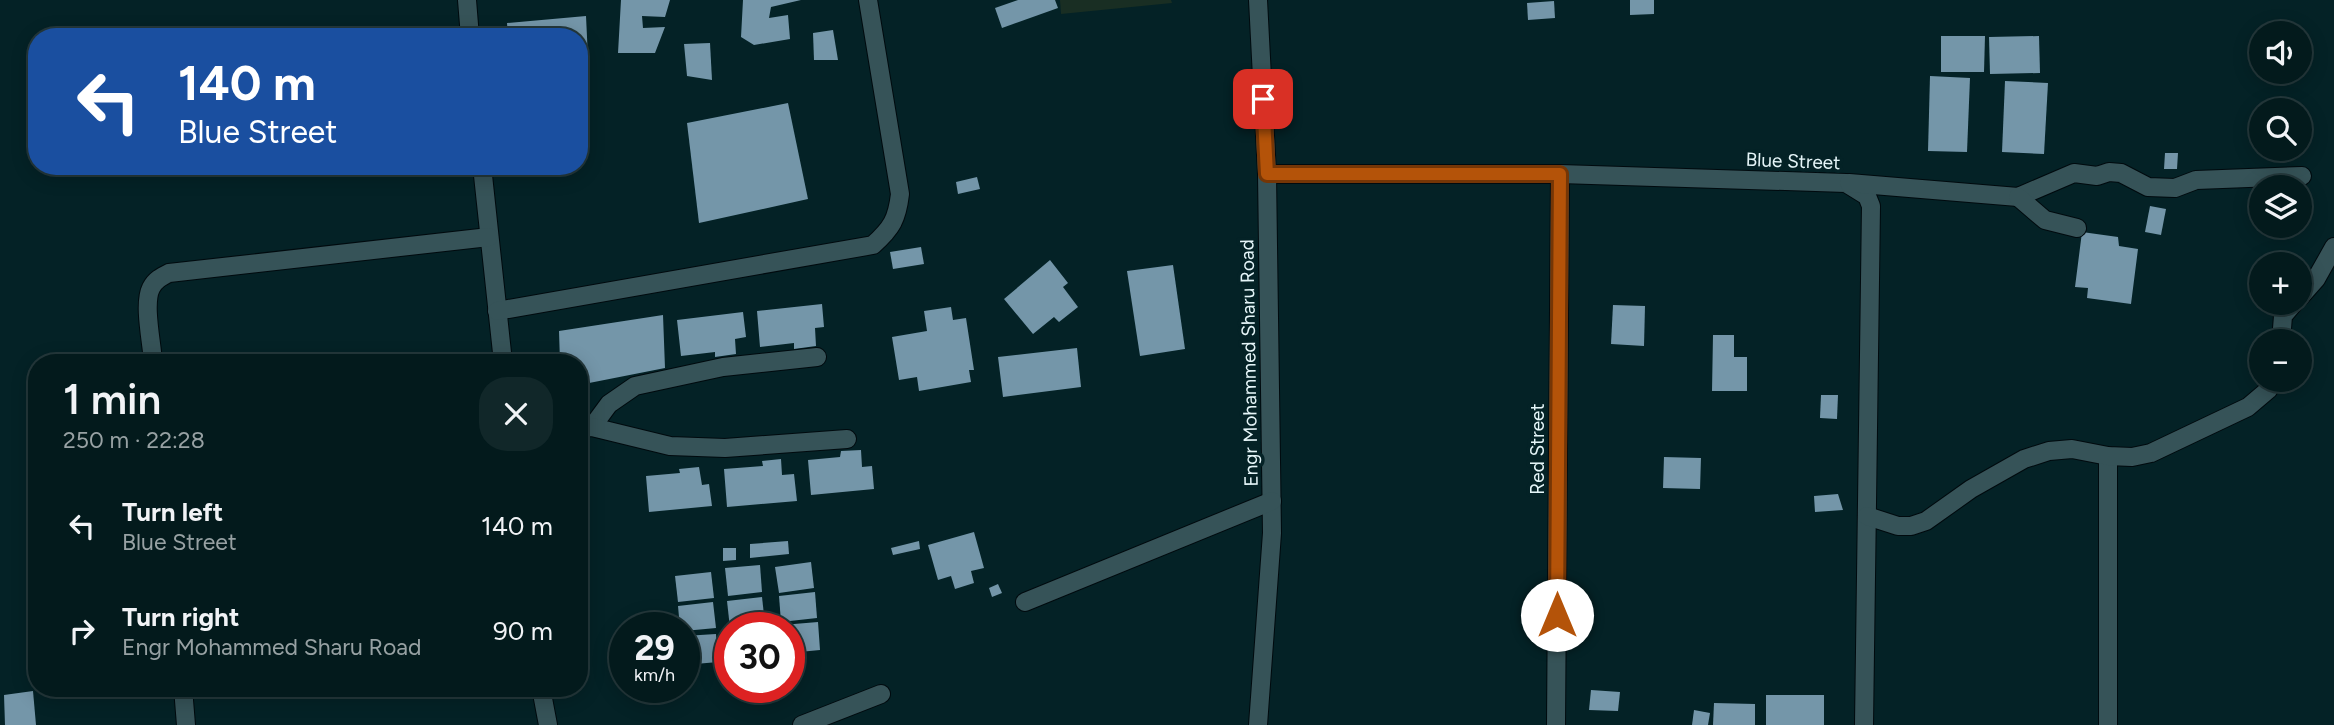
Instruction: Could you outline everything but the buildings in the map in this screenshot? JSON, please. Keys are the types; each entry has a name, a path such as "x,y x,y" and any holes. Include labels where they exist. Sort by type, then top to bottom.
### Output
{"street":[{"path":"467,0 469,28"},
{"path":"497,311 873,245 887,233 897,216 900,194 868,0"},
{"name":"Engr Mohammed Sharu Road","path":"1258,0 1267,174 1272,501 1258,725"},
{"path":"1846,183 2018,197 2074,173 2097,176 2109,172 2121,173 2148,187 2175,188 2196,180 2249,178"},
{"name":"Blue Street","path":"1267,174 1560,174 1846,183 1867,196 1871,206 1864,725"},
{"name":"Red Street","path":"1556,725 1560,174"},
{"path":"483,175 502,354"},
{"path":"2018,197 2045,220 2077,228"},
{"path":"152,354 148,303 150,290 157,280 169,273 489,237"},
{"path":"2312,284 2334,247"},
{"path":"588,425 610,404 635,386 723,367 817,357"},
{"path":"1867,516 1898,526 1911,526 1926,521 1971,489 2024,459 2049,451 2072,449 2108,456 2132,457 2151,453 2248,407 2266,392"},
{"path":"588,427 670,446 725,448 847,439"},
{"path":"2108,456 2108,725"},
{"path":"1025,602 1272,501"},
{"path":"802,725 881,694"},
{"path":"184,697 186,725"},
{"path":"543,697 548,725"}],"green space":[{"path":"1060,0 1171,0 1172,3 1061,14"}],"route":[{"path":"1263,99 1267,174 1560,174 1557,615"}]}
